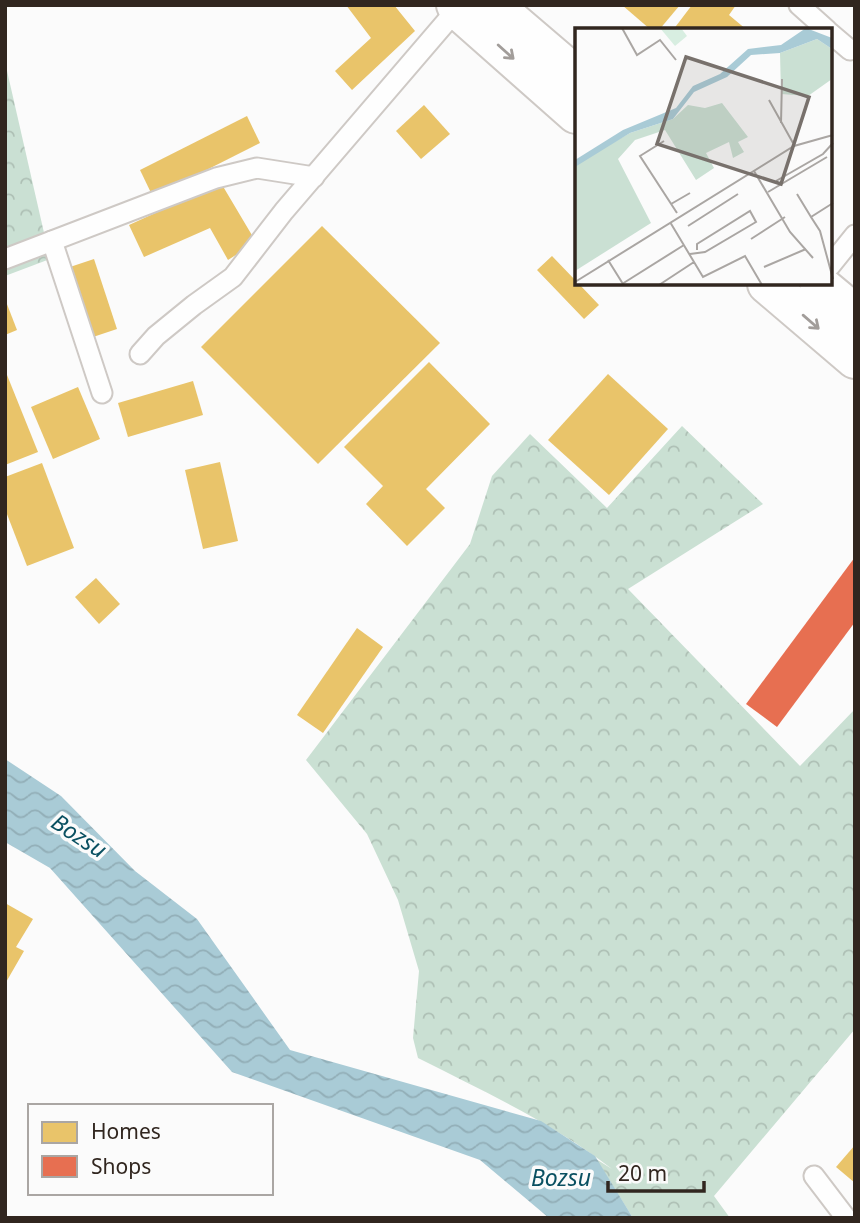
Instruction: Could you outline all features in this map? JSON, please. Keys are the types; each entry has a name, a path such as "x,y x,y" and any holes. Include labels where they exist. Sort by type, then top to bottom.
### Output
{"main road":[{"path":"469,6 575,75"},
{"path":"469,6 575,113"},
{"path":"768,285 855,359"},
{"path":"820,285 855,314"}],"lane":[{"path":"799,5 825,28"},
{"path":"140,354 156,336 233,277 314,177 469,6"},
{"path":"832,34 850,50"},
{"path":"5,259 216,178 257,168 314,177"},
{"path":"832,264 855,235"},
{"path":"52,241 102,393"},
{"path":"814,1176 846,1218"}],"green space":[{"path":"5,62 50,259 5,276"},
{"path":"682,426 763,504 628,589 800,766 855,709 855,1029 714,1196 730,1218 633,1218 596,1159 612,1169 542,1123 418,1058 413,1038 419,971 398,900 367,834 306,760 470,544 492,476 530,434 607,508"}],"water":[{"name":"Bozsu","path":"5,759 61,796 135,871 197,919 290,1050 541,1121 595,1156 633,1218 549,1218 480,1160 232,1072 50,868 5,842"}],"building: Homes":[{"path":"346,5 394,5 415,31 352,90 335,71 371,38"},
{"path":"622,5 680,5 661,28 649,28"},
{"path":"692,5 736,5 729,15 745,28 675,28"},
{"path":"424,105 450,134 421,159 396,131"},
{"path":"247,116 260,143 153,197 140,170"},
{"path":"221,183 256,242 228,260 210,228 144,257 129,225"},
{"path":"322,226 440,343 318,464 201,347"},
{"path":"552,256 575,280 575,285 580,285 599,305 584,319 537,270"},
{"path":"94,259 117,329 90,338 67,268"},
{"path":"5,299 17,330 5,335"},
{"path":"429,362 490,424 426,489 445,508 407,546 366,504 383,486 344,447"},
{"path":"5,370 38,452 5,465"},
{"path":"608,374 668,429 609,495 548,440"},
{"path":"193,381 203,415 128,437 118,403"},
{"path":"78,387 100,439 53,459 31,407"},
{"path":"220,462 238,541 203,549 185,470"},
{"path":"42,463 74,548 27,566 5,509 5,477"},
{"path":"96,578 120,604 99,624 75,597"},
{"path":"357,628 383,647 323,733 297,715"},
{"path":"5,903 33,919 16,947 24,951 5,984"},
{"path":"855,1145 855,1183 836,1167"}],"building: Shops":[{"path":"855,557 855,622 777,727 746,704"}]}
